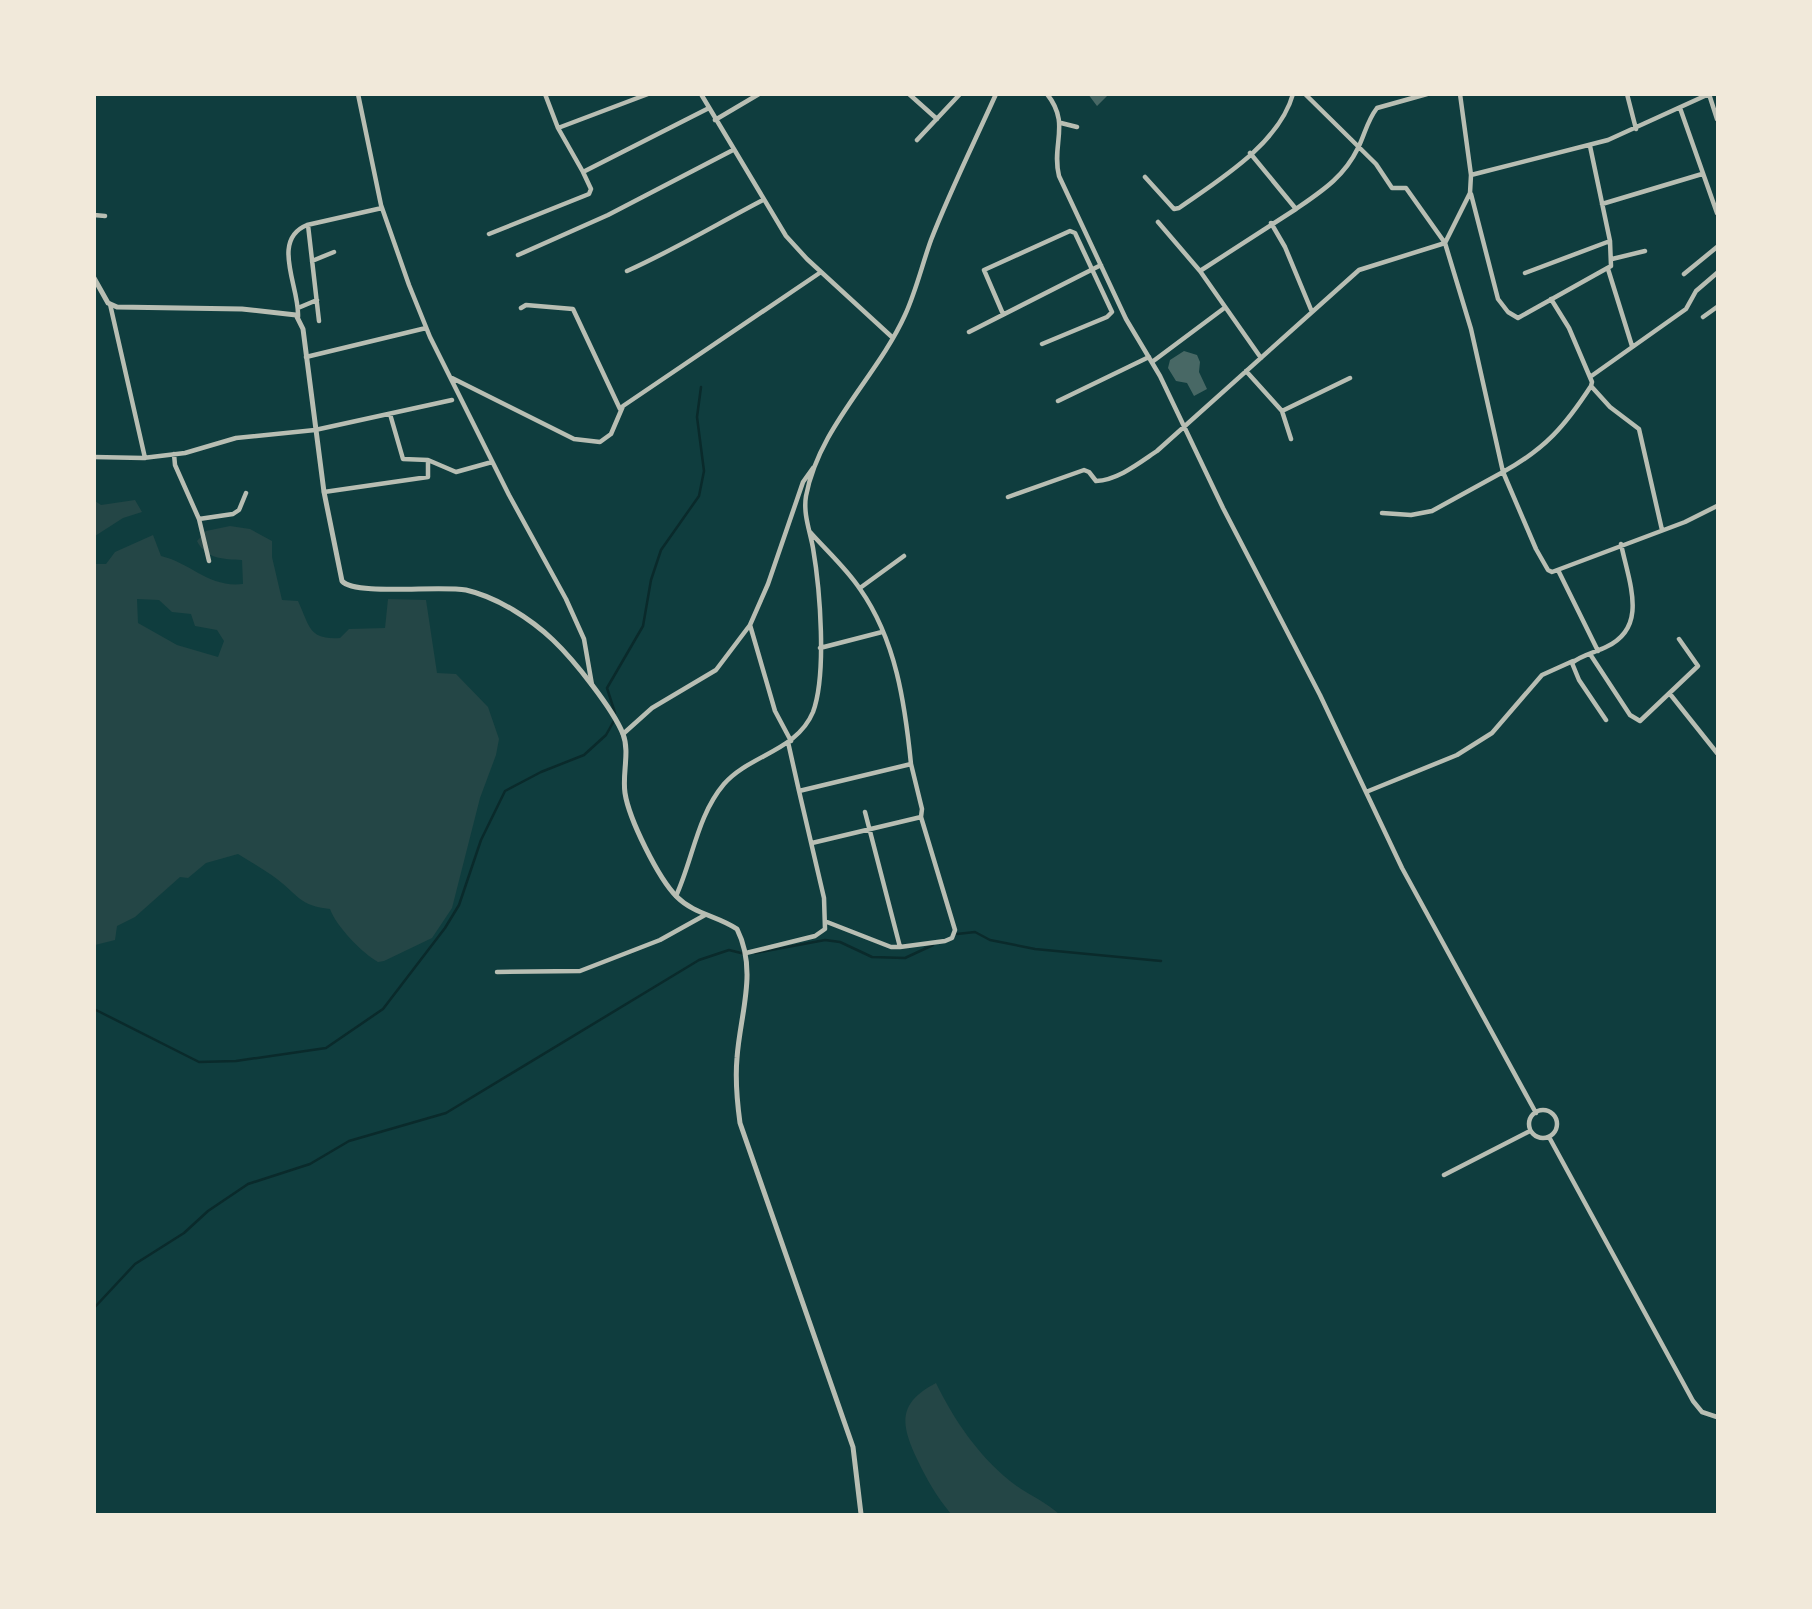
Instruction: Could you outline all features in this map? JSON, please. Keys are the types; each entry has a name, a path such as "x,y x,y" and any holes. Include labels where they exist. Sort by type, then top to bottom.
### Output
{"street":[{"path":"358,94 382,208 426,328 492,462 566,599 584,639 592,688"},
{"path":"489,234 590,193 583,172 558,128 545,94"},
{"path":"558,128 648,94"},
{"path":"701,94 786,236 893,338"},
{"path":"715,120 759,94"},
{"path":"909,94 937,119"},
{"path":"918,140 960,94"},
{"path":"676,896 704,818 724,784 737,772 789,741 808,722 816,702 820,648 816,575 805,505 817,464 847,407 893,338 911,300 942,213 996,94"},
{"path":"1047,94 1058,110 1061,122 1056,158 1059,176 1101,265 1186,426 1204,470 1321,695 1402,868 1536,1113"},
{"path":"1145,177 1177,209 1250,153 1285,115 1293,94"},
{"path":"1305,94 1376,164 1392,188 1406,188 1445,243 1471,329 1503,472 1536,549 1548,570 1558,570 1717,506"},
{"path":"1200,271 1335,183 1358,148 1366,123 1377,108 1427,94"},
{"path":"1460,94 1471,175 1470,193 1500,303 1518,318 1608,269"},
{"path":"1627,94 1636,129"},
{"path":"1471,175 1590,146 1636,129 1709,94 1717,119"},
{"path":"583,172 709,108"},
{"path":"1680,108 1717,214"},
{"path":"1061,122 1077,127"},
{"path":"1590,146 1610,241 1612,259 1608,269 1632,346"},
{"path":"519,256 608,215 733,149"},
{"path":"1250,153 1296,209"},
{"path":"1602,204 1702,174"},
{"path":"1008,498 1084,471 1089,471 1099,481 1118,475 1157,451 1364,267 1445,243 1470,193"},
{"path":"627,271 682,247 715,225 763,200"},
{"path":"382,208 297,229 290,238 288,250 337,567 346,586 355,589 445,587 470,591 494,601 552,639 592,688 623,734 628,801 660,874 676,896 705,915 737,929 747,954 747,980 737,1056 736,1089 740,1123 853,1447 861,1514"},
{"path":"94,215 105,216"},
{"path":"1158,222 1200,271 1223,309 1261,358"},
{"path":"1271,223 1285,247 1312,312"},
{"path":"308,225 319,321"},
{"path":"1003,314 984,274 986,268 1073,231 1112,306 1111,314 1042,344"},
{"path":"1525,273 1610,241"},
{"path":"1684,274 1717,247"},
{"path":"312,261 334,251"},
{"path":"1612,259 1645,251"},
{"path":"970,332 1101,265"},
{"path":"451,378 581,442 600,442 607,438 620,409 821,272"},
{"path":"1590,377 1686,309 1696,291 1717,273"},
{"path":"94,278 110,304 145,458"},
{"path":"1551,299 1569,328 1590,377 1591,386 1610,407 1639,429 1662,530"},
{"path":"298,308 317,300"},
{"path":"110,304 144,309 276,312 298,317"},
{"path":"520,307 527,305 573,309 620,409"},
{"path":"1703,317 1717,307"},
{"path":"1058,401 1150,359 1223,309"},
{"path":"306,357 426,328"},
{"path":"1246,371 1282,411 1291,439"},
{"path":"1282,411 1350,378"},
{"path":"1382,513 1411,515 1432,511 1525,460 1558,433 1591,386"},
{"path":"94,457 145,458 174,454 236,438 315,430 452,400"},
{"path":"390,414 402,459 428,460 456,472 492,462"},
{"path":"174,454 175,466 199,519 209,561"},
{"path":"324,492 428,477 428,460"},
{"path":"623,734 652,708 716,670 750,625 768,584 803,482 817,464"},
{"path":"199,519 233,514 239,510 246,493"},
{"path":"809,531 860,588 882,632 900,680 911,764 922,809 921,817 955,930 949,940 891,947 827,922"},
{"path":"1366,792 1457,755 1492,733 1542,675 1623,638 1632,622 1629,585 1621,544"},
{"path":"860,588 904,556"},
{"path":"1558,570 1598,651"},
{"path":"747,954 815,936 825,929 827,922 789,741 775,711 750,625"},
{"path":"820,648 882,632"},
{"path":"1590,654 1640,721 1698,666 1679,639"},
{"path":"1573,661 1579,680 1606,720"},
{"path":"1670,694 1717,753"},
{"path":"799,792 911,764"},
{"path":"866,812 900,947"},
{"path":"811,843 921,817"},
{"path":"497,972 580,971 660,940 705,915"},
{"path":"1549,1112 1555,1118 1557,1126 1549,1137 1540,1138 1530,1131 1530,1120 1536,1113 1549,1112"},
{"path":"1444,1175 1530,1131"},
{"path":"1549,1137 1693,1401 1702,1412 1717,1417"}],"shaded area":[{"path":"135,500 142,512 123,518 95,536 95,501 101,505"},
{"path":"230,526 250,529 272,541 272,557 282,600 298,601 308,625 322,637 340,638 349,629 385,628 388,599 426,600 437,673 456,674 488,707 499,739 496,755 480,798 452,908 432,938 378,962 350,939 330,909 320,908 300,899 272,876 238,854 206,863 188,878 180,877 135,917 117,926 115,940 95,945 95,564 106,564 115,552 153,535 161,556 210,579 243,584 242,560 216,557 201,547 197,541 206,531","holes":["137,599 159,600 172,612 191,614 195,626 217,630 224,641 218,657 177,645 138,623"]},
{"path":"936,1383 959,1423 987,1460 1022,1490 1059,1514 951,1514 921,1467 907,1435 906,1415 909,1406 915,1398"}],"building":[{"path":"1088,94 1109,94 1097,106"},
{"path":"1184,351 1197,355 1200,362 1199,372 1207,389 1194,396 1187,383 1176,381 1168,368 1170,360"}],"waterway":[{"path":"615,713 607,688 643,626 651,580 661,550 699,496 704,471 697,417 701,387"},
{"path":"94,1009 199,1062 236,1061 326,1048 383,1009 445,928 459,905 481,840 505,791 541,772 584,755 606,735 615,719"},
{"path":"957,934 975,932 990,940 1035,949 1161,961"},
{"path":"755,953 825,940 840,942 872,957 905,958 933,945"},
{"path":"94,1308 135,1264 184,1233 208,1211 248,1184 310,1164 349,1141 446,1113 699,960 729,950 745,954"}]}
